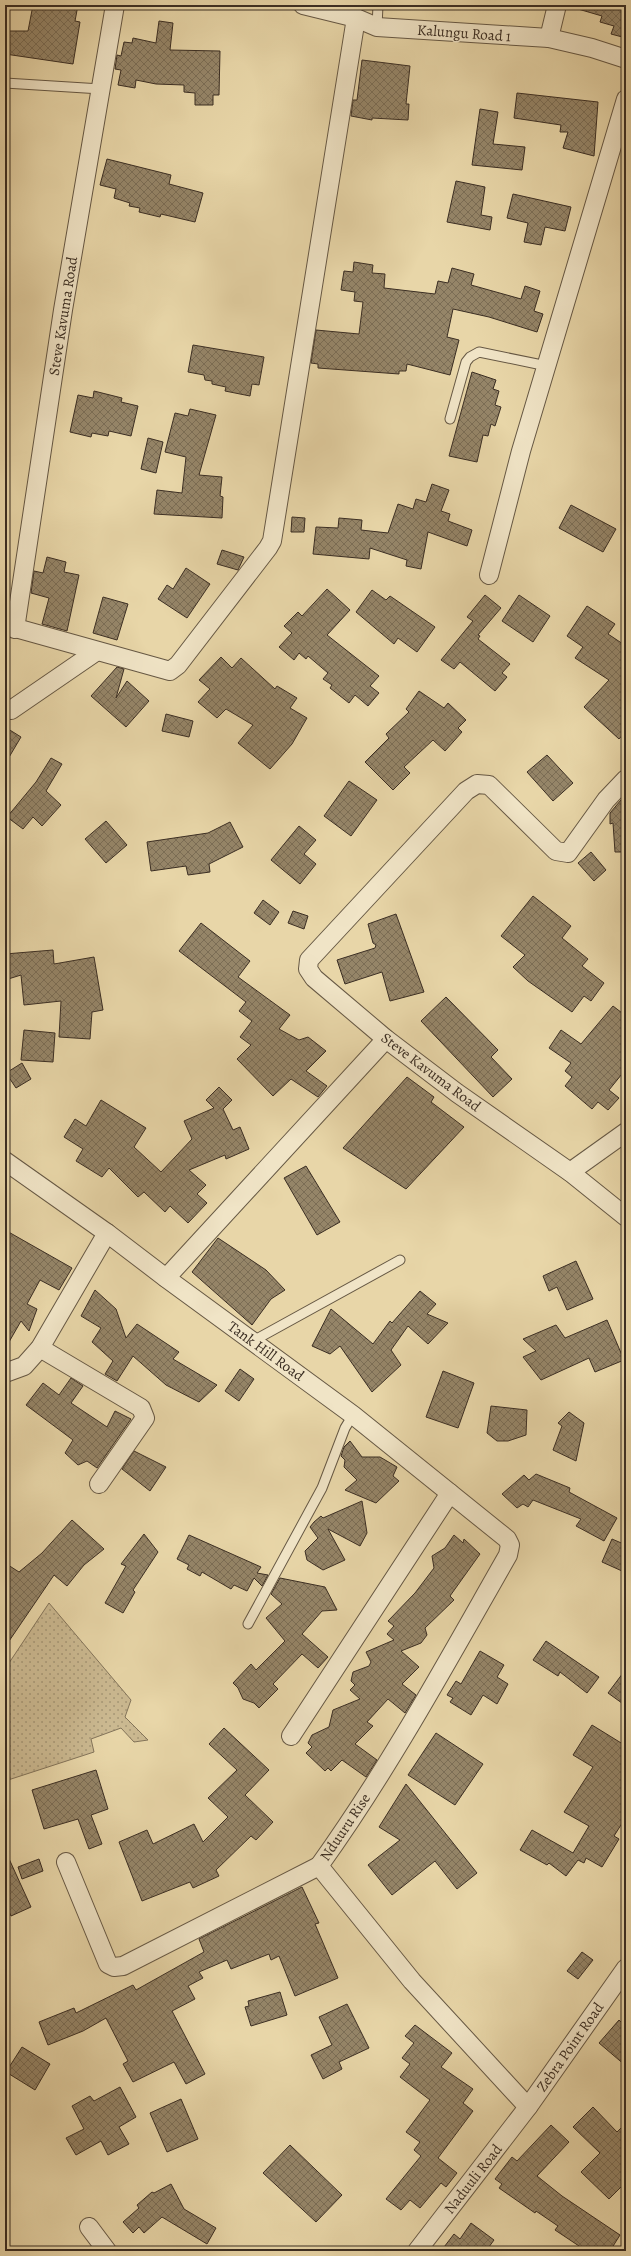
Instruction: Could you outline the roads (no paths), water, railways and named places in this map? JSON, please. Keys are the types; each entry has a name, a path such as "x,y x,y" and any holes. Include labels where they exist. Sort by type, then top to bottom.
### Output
{"street":[{"name":"Steve Kavuma Road","path":"10,627 116,5"},
{"name":"Kalungu Road 1","path":"303,5 356,18 377,27 549,38 592,48 626,59"},
{"path":"549,38 556,5"},
{"path":"10,627 164,671 174,669 263,555 272,541 356,18"},
{"path":"489,575 521,451 626,99"},
{"path":"11,710 97,651"},
{"name":"Steve Kavuma Road","path":"626,779 606,800 568,853 556,850 489,785 477,784 466,791 309,960 308,969 314,978 386,1039 457,1093 570,1172 626,1217"},
{"path":"166,1278 386,1039"},
{"path":"570,1172 626,1132"},
{"name":"Tank Hill Road","path":"5,1161 107,1233 353,1415 507,1539 510,1545 508,1555"},
{"path":"5,1373 24,1366 40,1348 107,1233"},
{"path":"40,1348 141,1408 144,1413 145,1418 99,1484"},
{"path":"291,1736 450,1493"},
{"name":"Nduuru Rise","path":"508,1555 402,1740 319,1866 412,1981 528,2108"},
{"path":"66,1862 108,1964 114,1967 123,1966 319,1866"},
{"name":"Zebra Point Road","path":"528,2108 626,1968"},
{"name":"Naduuli Road","path":"417,2251 528,2108"},
{"path":"89,2227 107,2251"}],"lane":[{"path":"377,27 378,5"},
{"path":"5,83 101,89"},
{"path":"450,418 466,362 470,356 479,352 546,366"},
{"path":"253,1341 400,1260"},
{"path":"248,1624 322,1488 345,1428 353,1415"}]}
